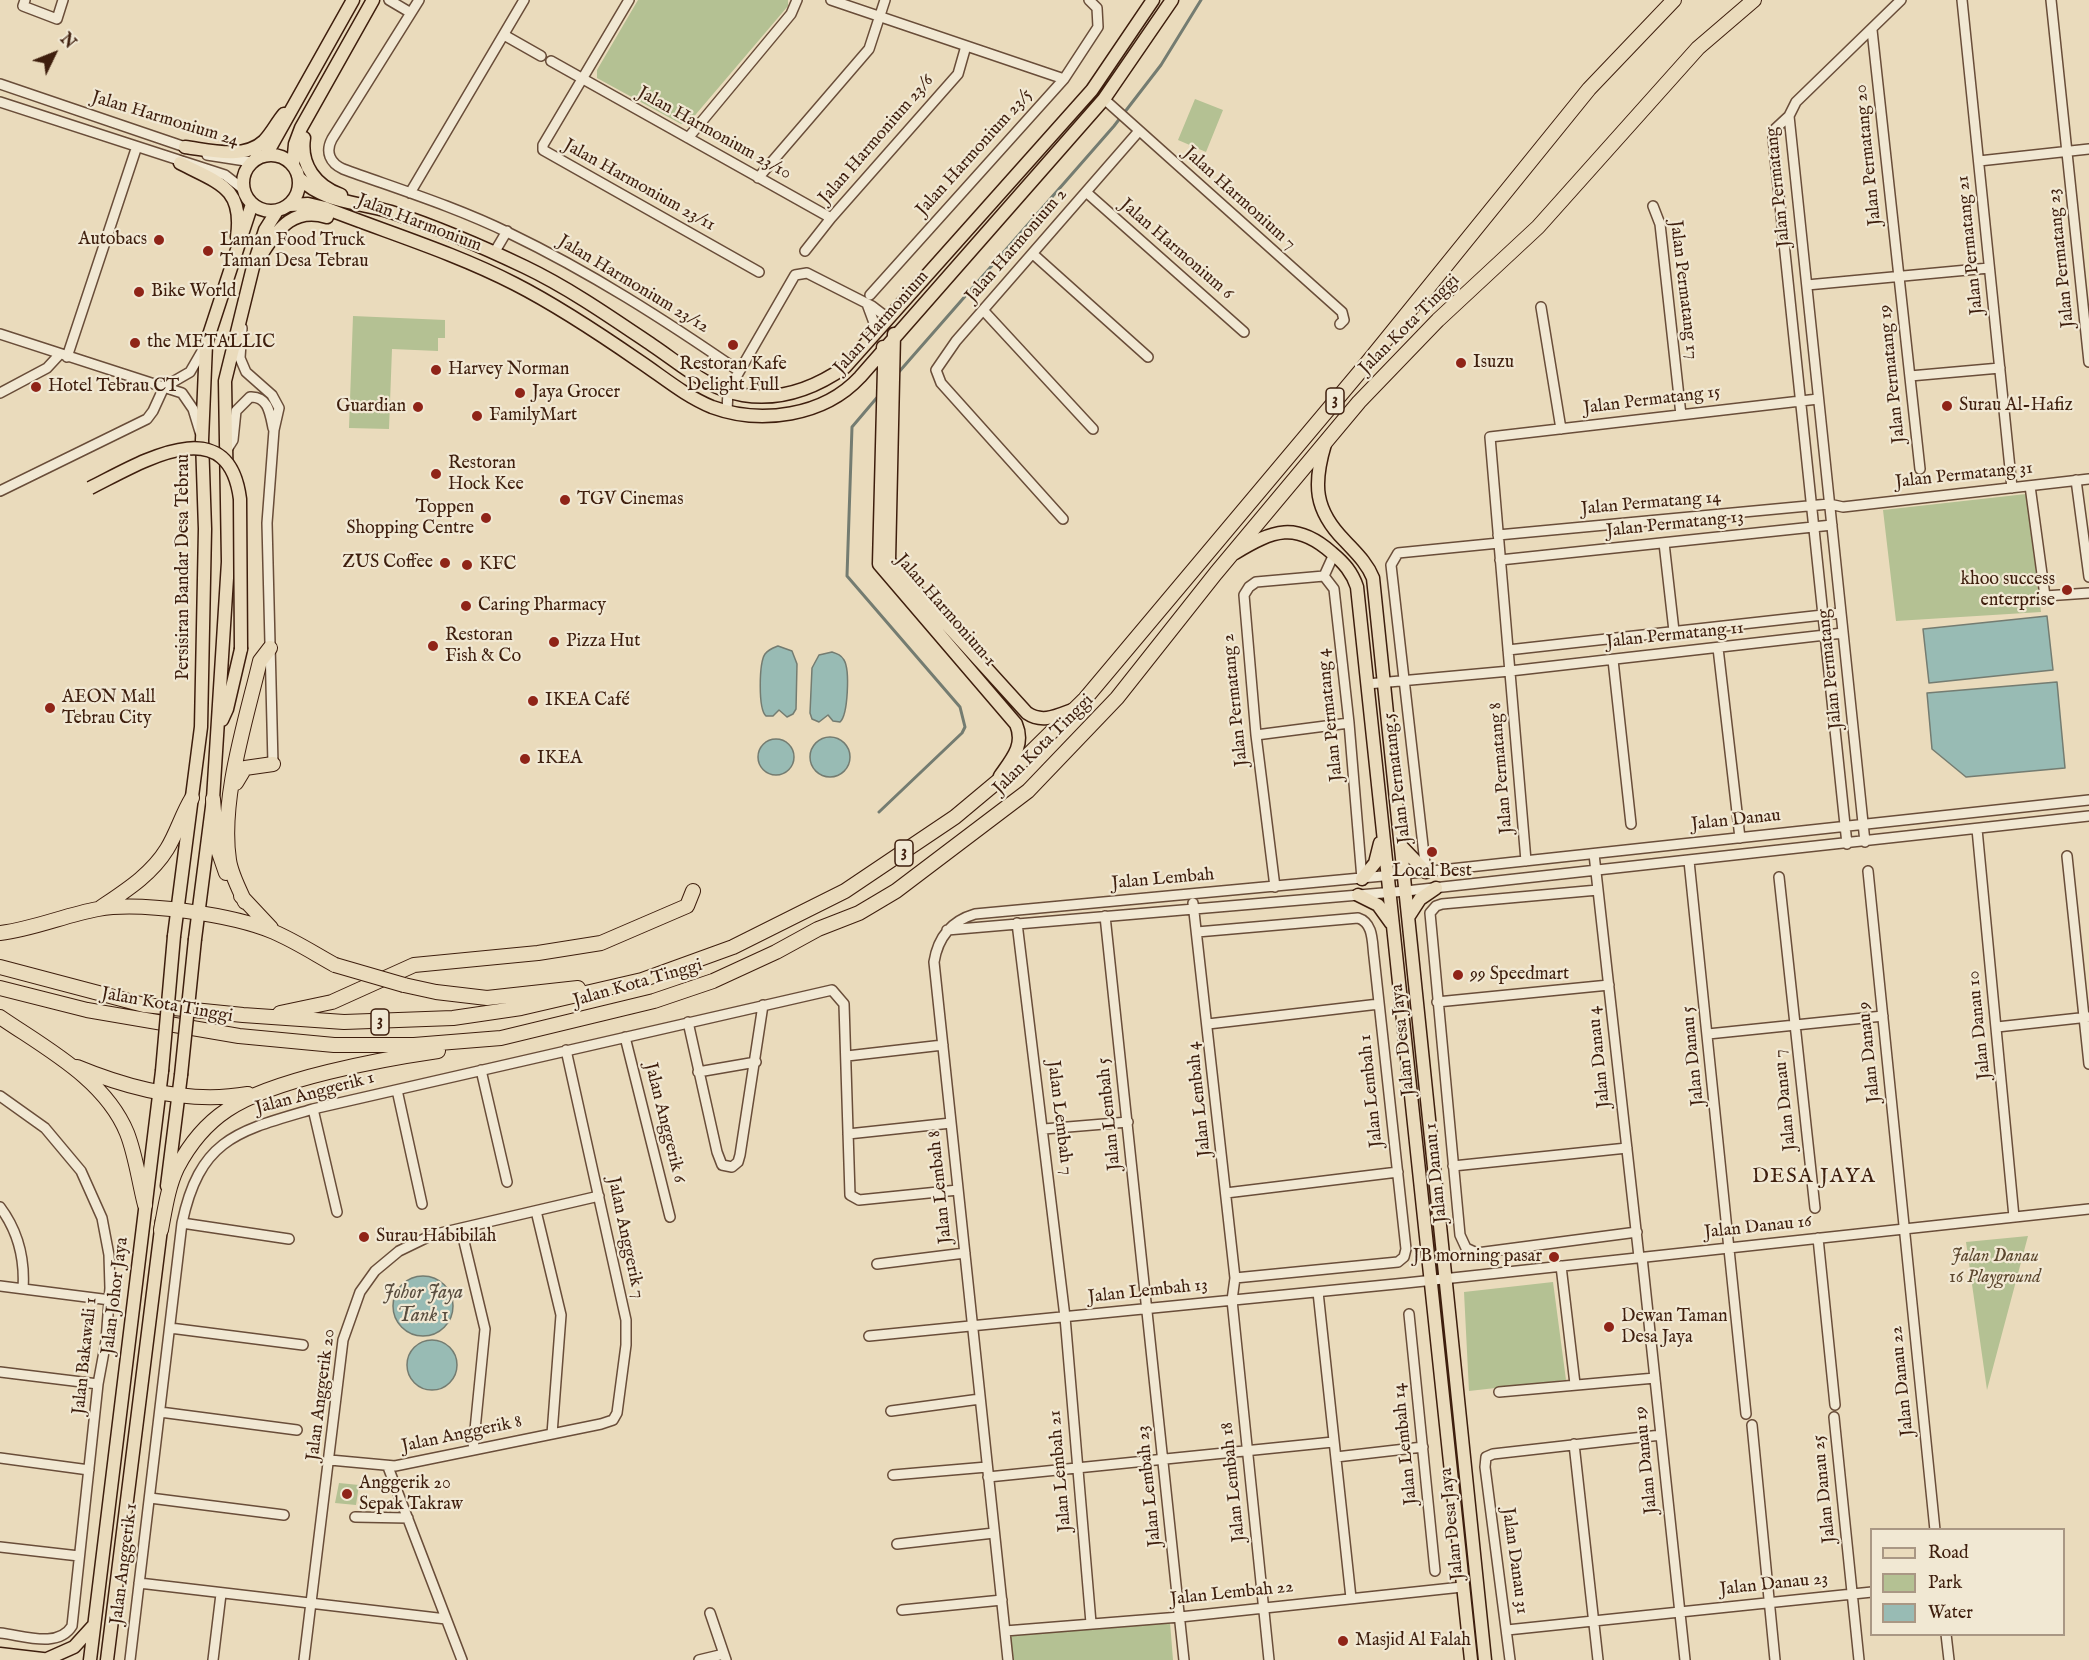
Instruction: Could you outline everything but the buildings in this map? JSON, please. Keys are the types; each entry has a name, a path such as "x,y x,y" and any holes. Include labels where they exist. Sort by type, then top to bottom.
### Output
{"highway":[{"name":"Jalan Kota Tinggi","path":"0,967 144,1005 344,1022 453,1018 521,1008 614,988 702,960 818,905 920,843 992,787 1076,709 1328,410 1589,89 1674,0"},
{"name":"Jalan Kota Tinggi","path":"0,988 87,1010 251,1037 334,1045 414,1045 501,1038 654,1001 713,981 776,952 818,929 859,913 896,891 1028,791 1117,698 1328,436 1438,320 1553,211 1698,48 1755,0"},
{"path":"245,902 229,862 227,841 232,793 260,661 270,648"},
{"path":"232,793 245,768 273,764"},
{"path":"98,909 139,881 152,868 168,849 192,798"},
{"path":"213,799 221,862 229,881 245,902 275,932"},
{"path":"266,1017 332,1002 414,965 538,953 601,943 687,906 693,891"},
{"path":"0,933 36,927 98,909 142,907 235,919 275,932 335,964 368,976 436,992 487,998 583,987 614,988"},
{"path":"0,1017 70,1065 102,1095 127,1134 145,1205"},
{"path":"161,1230 170,1186 177,1168 205,1128 239,1102 321,1074 397,1057 457,1049 501,1038"},
{"path":"70,1065 101,1077 178,1095 234,1096 274,1089"}],"main road":[{"path":"266,156 353,0"},
{"path":"293,165 280,157 266,156 252,162 244,174 243,189 252,204 264,211 277,211 290,205 298,193 299,178 293,165 295,144 311,108 373,0"},
{"name":"Jalan Harmonium","path":"299,178 326,198 388,211 528,269 578,298 702,381 728,391 764,396 782,395 813,387 845,367 1092,90 1153,0"},
{"name":"Jalan Harmonium","path":"290,205 308,204 325,208 472,263 518,286 639,360 685,394 727,411 758,415 802,411 819,406 843,393 883,349 1104,99 1167,2"},
{"path":"185,147 235,152 255,147 264,140 298,98"},
{"path":"311,108 302,151 311,173 331,191 388,211"},
{"path":"180,163 222,185 233,196 240,217 236,259"},
{"name":"Persisiran Bandar Desa Tebrau","path":"174,936 201,727 206,529 202,440 206,344 215,311 236,259 252,204"},
{"name":"Persisiran Bandar Desa Tebrau","path":"195,939 213,799 228,562 225,381 253,267 265,230 277,211"},
{"path":"253,267 278,228 289,220 305,214 318,214 363,228 378,228"},
{"name":"Jalan Harmonium 1","path":"889,319 894,336 895,368 883,398 879,564 1016,724 1020,736 1018,747 992,787"},
{"name":"Jalan Harmonium 1","path":"878,331 889,383 889,561 1027,713 1037,718 1047,719 1076,709"},
{"name":"Jalan Desa Jaya","path":"1328,436 1317,476 1318,494 1331,525 1370,569 1447,1278 1485,1660"},
{"path":"90,488 176,449 206,450 226,464 235,476 240,499 242,649 227,709 218,727"},
{"name":"Jalan Desa Jaya","path":"1229,557 1267,535 1288,531 1308,536 1334,554 1351,571 1357,587 1471,1660"},
{"path":"1362,879 1375,863 1383,832"},
{"path":"1401,846 1426,872"},
{"path":"1408,916 1420,899 1436,888"},
{"path":"1358,895 1378,905 1393,927"},
{"name":"Jalan Johor Jaya","path":"90,1660 162,1071 174,936"},
{"name":"Jalan Johor Jaya","path":"107,1660 181,1075 195,939"},
{"path":"46,1659 74,1647 94,1624"},
{"path":"0,1654 51,1660"}],"street":[{"path":"25,0 23,6 57,19 63,0"},
{"path":"389,0 411,13 419,0"},
{"path":"410,193 524,0"},
{"path":"580,78 629,0"},
{"path":"688,138 790,14 797,0"},
{"path":"831,0 1064,79"},
{"path":"758,178 869,49 885,0"},
{"name":"Jalan Harmonium 23/5","path":"868,300 1064,79 1098,27 1098,12 1089,0"},
{"path":"1789,116 1796,102 1901,0"},
{"name":"Jalan Permatang 21","path":"1962,0 2012,488"},
{"name":"Jalan Permatang 23","path":"2051,0 2089,362"},
{"name":"Jalan Harmonium 23/12","path":"411,13 329,145 330,158 343,169 507,231 605,285 674,327 739,371"},
{"name":"Jalan Permatang 20","path":"1872,30 1899,276"},
{"path":"504,34 542,56"},
{"name":"Jalan Harmonium 23/6","path":"805,251 831,218 958,74 966,46"},
{"name":"Jalan Harmonium 23/10","path":"551,61 831,218"},
{"name":"Jalan Harmonium 23/11","path":"580,78 543,145 543,150 759,272"},
{"name":"Jalan Harmonium 24","path":"0,84 185,147 224,159 252,162"},
{"name":"Jalan Harmonium 7","path":"1104,99 1342,312 1344,320 1340,324"},
{"name":"Jalan Harmonium 24","path":"0,102 136,149 225,175 243,189"},
{"name":"Jalan Permatang","path":"1789,116 1865,842"},
{"name":"Jalan Permatang","path":"1789,116 1776,129 1773,138 1847,844"},
{"name":"Jalan Harmonium 2","path":"1063,519 936,375 938,366 983,310 1139,131"},
{"path":"0,393 47,368 63,356 136,149"},
{"path":"1979,161 2089,149"},
{"name":"Jalan Harmonium 6","path":"1086,192 1244,332"},
{"name":"Jalan Permatang 17","path":"1653,206 1660,224 1681,415"},
{"path":"494,253 507,231"},
{"path":"1033,254 1148,357"},
{"path":"1807,285 1989,268"},
{"path":"727,411 728,391 790,279 798,273 807,273 868,300 889,319"},
{"name":"Jalan Permatang 19","path":"1899,276 1920,469"},
{"path":"868,300 878,331"},
{"path":"245,301 240,358 246,372 278,403 267,523 273,764"},
{"path":"1541,307 1561,429"},
{"path":"983,310 1093,429"},
{"path":"0,334 164,387 186,397 193,410 202,440"},
{"path":"0,491 144,421 153,411 164,387 190,372 206,344"},
{"path":"1910,376 2000,368"},
{"path":"226,451 233,440 236,411 250,397 260,398 265,402 274,430"},
{"name":"Jalan Permatang 15","path":"1490,437 1818,399"},
{"name":"Jalan Permatang 8","path":"1490,437 1526,861"},
{"name":"Jalan Permatang 31","path":"1842,507 2089,479"},
{"path":"2076,480 2089,578"},
{"path":"2030,486 2045,596 2089,592"},
{"name":"Jalan Permatang 14","path":"1395,555 1499,539 1829,504 1842,507"},
{"path":"1832,525 1842,507"},
{"name":"Jalan Permatang 13","path":"1500,560 1832,525"},
{"path":"1664,543 1674,632"},
{"path":"1324,576 1334,554"},
{"name":"Jalan Permatang 5","path":"1395,555 1391,565 1426,872"},
{"name":"Jalan Permatang 4","path":"1324,576 1334,589 1349,723 1362,879"},
{"name":"Jalan Permatang 2","path":"1275,887 1245,629 1246,591 1256,582 1324,576"},
{"path":"1508,650 1841,613"},
{"name":"Jalan Permatang 11","path":"1367,684 1613,660 1843,633"},
{"path":"1718,648 1740,838"},
{"path":"1613,660 1631,824"},
{"path":"1256,735 1349,723"},
{"name":"Jalan Danau","path":"1388,876 2089,800"},
{"name":"Jalan Danau","path":"1389,892 2089,816"},
{"name":"Jalan Danau 10","path":"1977,829 2014,1217"},
{"name":"Jalan Danau 4","path":"1594,854 1641,1257"},
{"path":"2067,856 2087,1017 2089,1064"},
{"name":"Jalan Danau 5","path":"1689,861 1731,1248 1746,1414"},
{"name":"Jalan Danau 9","path":"1868,871 1904,1229"},
{"name":"Jalan Lembah","path":"947,930 953,924 975,914 1388,876"},
{"name":"Jalan Danau 7","path":"1779,877 1815,1208"},
{"name":"Jalan Danau 1","path":"1598,890 1436,906 1430,913 1460,1235 1463,1245 1473,1252 1637,1232"},
{"name":"Jalan Lembah","path":"947,930 1389,892"},
{"name":"Jalan Lembah 4","path":"1193,894 1235,1278 1232,1300"},
{"name":"Jalan Lembah 5","path":"1105,916 1128,1122 1145,1309"},
{"name":"Jalan Lembah 1","path":"1197,932 1363,919 1370,929 1398,1172 1406,1249 1404,1257 1398,1262 1235,1278"},
{"name":"Jalan Lembah 7","path":"1017,923 1065,1317"},
{"path":"947,930 938,943 934,962 943,1046 847,1056 850,1192 852,1198 859,1200 958,1190"},
{"path":"1437,1002 1609,985"},
{"name":"Jalan Anggerik 1","path":"130,1660 182,1223 195,1179 218,1147 258,1124 313,1109 828,990 836,992 844,1004 847,1056"},
{"path":"1208,1024 1379,1004"},
{"path":"688,1022 717,1152 722,1165 732,1167 738,1162 740,1155 763,1005"},
{"path":"1708,1034 1883,1016"},
{"path":"1997,1027 2087,1017"},
{"name":"Jalan Anggerik 6","path":"626,1037 670,1216"},
{"name":"Jalan Lembah 8","path":"943,1046 972,1326"},
{"name":"Jalan Anggerik 7","path":"566,1050 626,1320 626,1345 618,1413 613,1420 600,1424"},
{"path":"698,1072 756,1062"},
{"path":"481,1070 507,1182"},
{"path":"397,1090 422,1204"},
{"name":"Jalan Bakawali 1","path":"0,1096 45,1128 70,1156 90,1186 106,1234 111,1272 110,1300 98,1384 72,1626 64,1636 44,1638 0,1633"},
{"path":"313,1109 337,1212"},
{"path":"1044,1130 1128,1122"},
{"path":"848,1134 951,1123"},
{"path":"1454,1166 1627,1148"},
{"path":"1226,1193 1398,1172"},
{"name":"Jalan Anggerik 20","path":"304,1660 343,1340 360,1292 375,1271 399,1251 432,1235 599,1196"},
{"path":"0,1207 19,1244 24,1271 23,1289"},
{"name":"Jalan Danau 16","path":"1431,1280 2089,1209"},
{"path":"536,1211 561,1315 552,1434"},
{"path":"182,1223 289,1239"},
{"path":"461,1228 485,1329 473,1450"},
{"name":"Jalan Danau 22","path":"1904,1229 1935,1528"},
{"path":"1818,1238 1835,1405"},
{"path":"877,1264 965,1253"},
{"name":"Jalan Danau 19","path":"1641,1257 1685,1660"},
{"path":"1561,1266 1575,1384"},
{"name":"Jalan Lembah 13","path":"869,1336 1431,1280"},
{"path":"0,1286 110,1300"},
{"path":"1318,1292 1351,1598"},
{"name":"Jalan Lembah 18","path":"1232,1300 1269,1660"},
{"name":"Jalan Lembah 23","path":"1145,1309 1157,1387 1184,1660"},
{"name":"Jalan Lembah 14","path":"1409,1314 1435,1571"},
{"name":"Jalan Lembah 21","path":"1065,1317 1091,1623"},
{"path":"972,1326 1008,1660"},
{"path":"170,1328 303,1345"},
{"path":"0,1372 98,1384"},
{"path":"1499,1392 1655,1378"},
{"path":"891,1411 980,1399"},
{"path":"160,1412 297,1430"},
{"name":"Jalan Danau 25","path":"1834,1417 1859,1660"},
{"name":"Jalan Anggerik 8","path":"330,1460 388,1467 600,1424"},
{"path":"1752,1425 1775,1660"},
{"path":"1598,1660 1574,1444 1661,1435"},
{"path":"988,1477 1334,1442"},
{"name":"Jalan Danau 31","path":"1510,1660 1485,1467 1486,1457 1493,1454 1574,1444"},
{"path":"1336,1457 1423,1447"},
{"path":"0,1458 89,1470"},
{"path":"388,1467 462,1660"},
{"path":"893,1475 987,1467"},
{"path":"150,1498 284,1515"},
{"path":"354,1517 408,1518"},
{"path":"897,1544 994,1533"},
{"path":"0,1547 79,1556"},
{"path":"139,1583 311,1605 446,1619"},
{"name":"Jalan Lembah 22","path":"1005,1631 1180,1617 1462,1587"},
{"name":"Jalan Danau 23","path":"1507,1630 1870,1592"},
{"path":"213,1660 221,1594"},
{"path":"902,1610 1002,1600"},
{"path":"699,1660 725,1657 710,1613"},
{"path":"1946,1636 1948,1660"}],"green space":[{"path":"638,0 788,0 788,6 691,120 681,124 597,78 597,70"},
{"path":"1195,99 1223,110 1206,152 1178,140"},
{"path":"353,316 445,320 445,338 438,338 438,351 392,349 389,429 349,428"},
{"path":"2026,494 2041,612 1896,621 1883,510"},
{"name":"Jalan Danau 16 Playground","path":"2028,1236 1987,1390 1966,1242"},
{"path":"1553,1282 1566,1380 1469,1391 1464,1292"},
{"name":"Anggerik 20 Sepak Takraw","path":"339,1483 359,1485 356,1505 335,1503"},
{"path":"1170,1622 1173,1660 1013,1660 1010,1635"}],"water":[{"path":"2047,616 2053,670 1929,683 1923,629"},
{"path":"778,646 792,651 797,664 796,709 787,717 779,710 773,716 766,716 762,705 760,686 763,659 768,651"},
{"path":"832,652 842,657 846,665 845,711 840,722 833,721 828,715 819,722 812,719 810,713 812,668 819,655"},
{"path":"2057,682 2065,768 1966,777 1932,749 1927,693"},
{"path":"830,737 844,743 850,757 844,771 830,777 816,771 810,757 816,743"},
{"path":"776,739 789,744 794,757 789,770 776,775 763,770 758,757 763,744"},
{"name":"Johor Jaya Tank 1","path":"423,1276 440,1281 448,1289 453,1306 448,1323 440,1331 423,1336 406,1331 398,1323 393,1306 398,1289 406,1281"},
{"name":"Johor Jaya Tank 1","path":"432,1340 450,1347 457,1365 450,1383 432,1390 414,1383 407,1365 414,1347"}],"waterway":[{"path":"898,373 1114,126 1161,65 1201,0"},
{"path":"879,812 962,733 965,727 960,707 847,576 852,427 880,394"}],"place":[{"name":"Autobacs","path":"159,240"},
{"name":"Laman Food Truck Taman Desa Tebrau","path":"208,251"},
{"name":"Bike World","path":"139,292"},
{"name":"the METALLIC","path":"135,343"},
{"name":"Restoran Kafe Delight Full","path":"733,345"},
{"name":"Isuzu","path":"1461,363"},
{"name":"Harvey Norman","path":"436,370"},
{"name":"Hotel Tebrau CT","path":"36,387"},
{"name":"Jaya Grocer","path":"520,393"},
{"name":"Surau Al-Hafiz","path":"1947,406"},
{"name":"Guardian","path":"418,407"},
{"name":"FamilyMart","path":"477,416"},
{"name":"Restoran Hock Kee","path":"436,474"},
{"name":"TGV Cinemas","path":"565,500"},
{"name":"Toppen Shopping Centre","path":"486,518"},
{"name":"ZUS Coffee","path":"445,563"},
{"name":"KFC","path":"467,565"},
{"name":"khoo success enterprise","path":"2067,590"},
{"name":"Caring Pharmacy","path":"466,606"},
{"name":"Pizza Hut","path":"554,642"},
{"name":"Restoran Fish & Co","path":"433,646"},
{"name":"IKEA Café","path":"533,701"},
{"name":"AEON Mall Tebrau City","path":"50,708"},
{"name":"IKEA","path":"525,759"},
{"name":"Local Best","path":"1432,852"},
{"name":"99 Speedmart","path":"1458,975"},
{"name":"Surau Habibilah","path":"364,1237"},
{"name":"JB morning pasar","path":"1554,1257"},
{"name":"Dewan Taman Desa Jaya","path":"1609,1327"},
{"name":"Anggerik 20 Sepak Takraw","path":"347,1494"},
{"name":"Masjid Al Falah","path":"1343,1641"}],"district":[{"name":"DESA JAYA","path":"1814,1178"}]}
